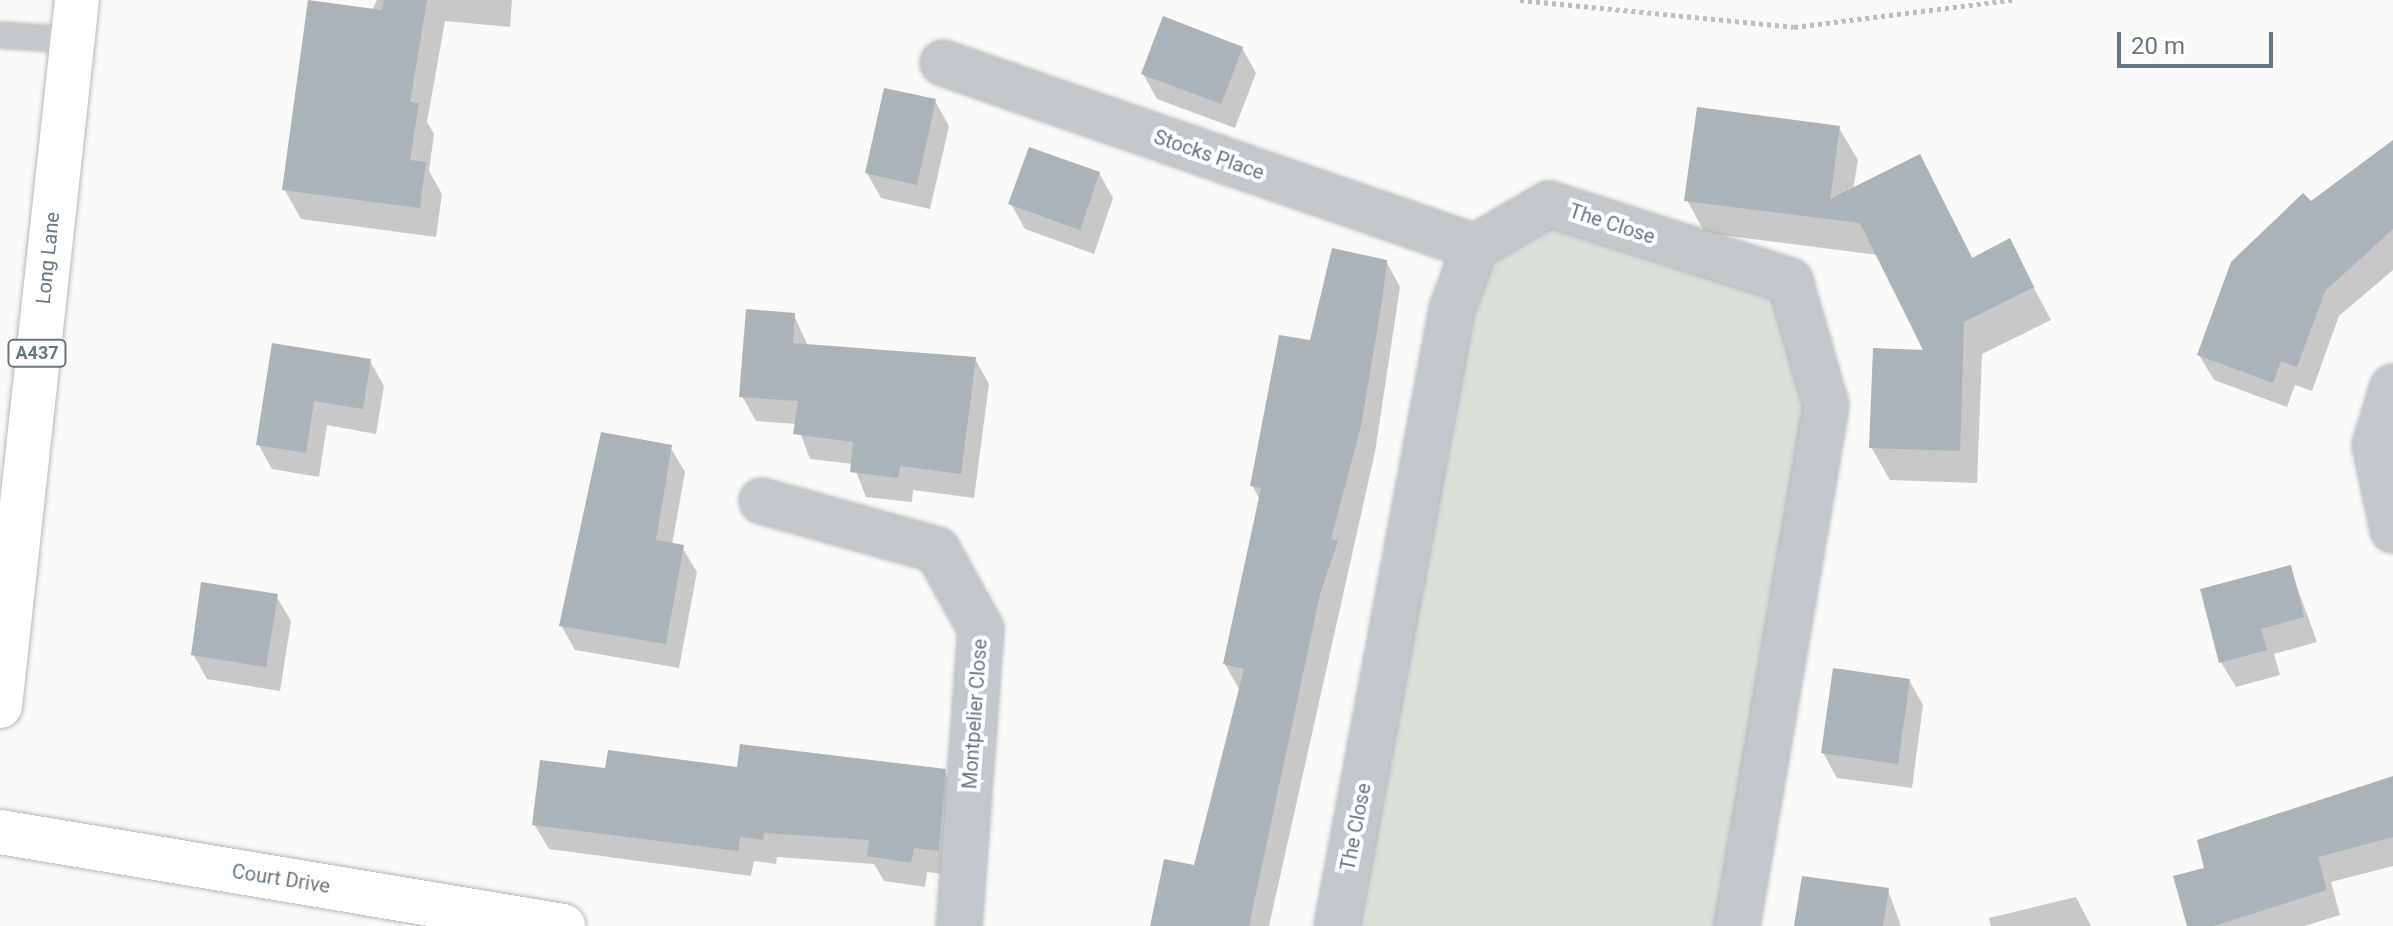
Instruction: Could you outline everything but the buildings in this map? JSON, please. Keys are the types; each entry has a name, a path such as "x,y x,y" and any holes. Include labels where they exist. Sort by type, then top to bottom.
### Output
{"main road":[{"name":"Long Lane","path":"0,706 75,20"},
{"name":"Court Drive","path":"0,832 563,926"}],"street":[{"name":"Stocks Place","path":"943,63 1475,247"},
{"name":"The Close","path":"1337,926 1452,309 1475,247 1549,204 1790,281 1826,406 1737,926"},
{"path":"2393,387 2375,445 2393,530"},
{"name":"Montpelier Close","path":"762,501 937,550 981,629 959,926"}],"lane":[{"path":"0,35 75,20"}],"path":[{"path":"1520,0 1794,27 2012,0"}],"shaded area":[{"path":"1549,204 1790,281 1826,406 1737,926 1337,926 1475,247"}]}
